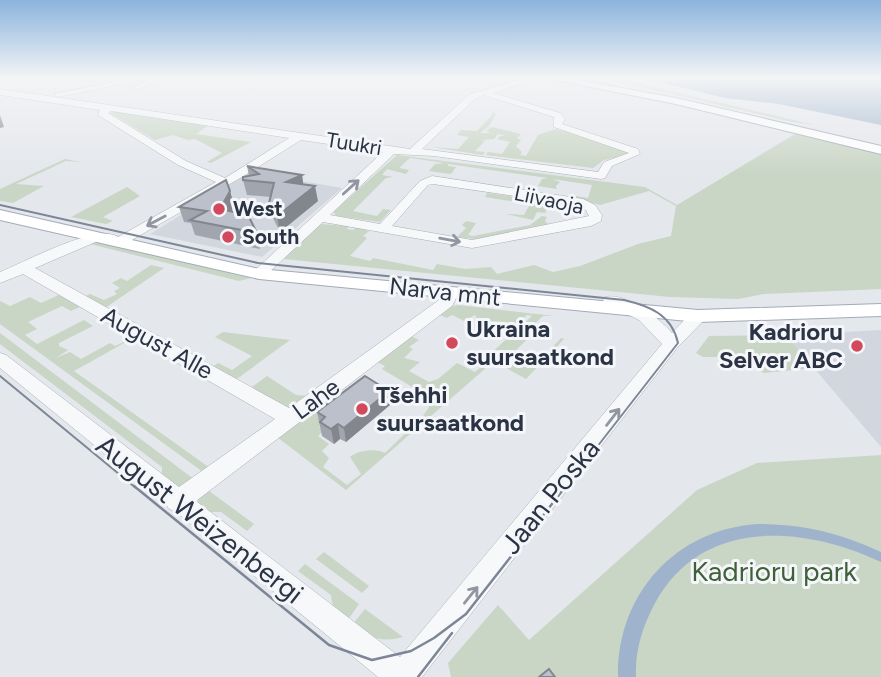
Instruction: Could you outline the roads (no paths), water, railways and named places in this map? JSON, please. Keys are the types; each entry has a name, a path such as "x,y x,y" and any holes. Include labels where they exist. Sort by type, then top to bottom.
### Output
{"main road":[{"path":"713,110 881,148"},
{"path":"722,110 881,148"},
{"name":"Narva mnt","path":"0,207 124,240 262,270 451,293 698,316 881,310"},
{"name":"Narva mnt","path":"0,215 96,237 124,240"},
{"name":"Narva mnt","path":"262,270 721,307 881,300"}],"street":[{"path":"108,110 101,113 183,163 225,182"},
{"name":"Tuukri","path":"131,110 412,153 434,153 601,176 608,164 633,156 634,151 557,125 561,119 537,110"},
{"path":"412,153 457,110"},
{"path":"124,240 300,136"},
{"path":"262,270 392,150"},
{"name":"Liivaoja","path":"319,217 472,244 586,223 597,218 594,209 579,202 432,180 424,183 383,228"},
{"path":"0,278 96,237"},
{"name":"August Alle","path":"24,268 290,418"},
{"name":"Lahe","path":"177,502 446,303 451,293"},
{"path":"611,300 638,311 661,327 671,344"},
{"name":"Jaan Poska","path":"403,677 671,344 698,316"},
{"name":"August Weizenbergi","path":"0,359 177,502 403,677"}],"water":[{"path":"806,110 881,110 881,125"},
{"path":"757,524 806,528 836,535 881,552 881,562 819,541 787,536 756,537 725,543 698,556 674,576 646,622 638,649 636,677 618,677 620,647 628,619 640,594 656,572 677,553 701,539 727,529"}],"tram line":[{"path":"0,205 258,263 624,300 651,309 671,325 678,343 565,488"},
{"path":"0,376 136,488"},
{"path":"134,486 329,645 372,660 411,651 466,614 566,486"},
{"path":"418,677 452,633"}],"place":[{"name":"West","path":"219,209"},
{"name":"South","path":"228,237"},
{"name":"Ukraina suursaatkond","path":"452,343"},
{"name":"Kadrioru Selver ABC","path":"857,346"},
{"name":"Tšehhi suursaatkond","path":"362,409"}],"park label":[{"name":"Kadrioru park","path":"774,571"}]}
